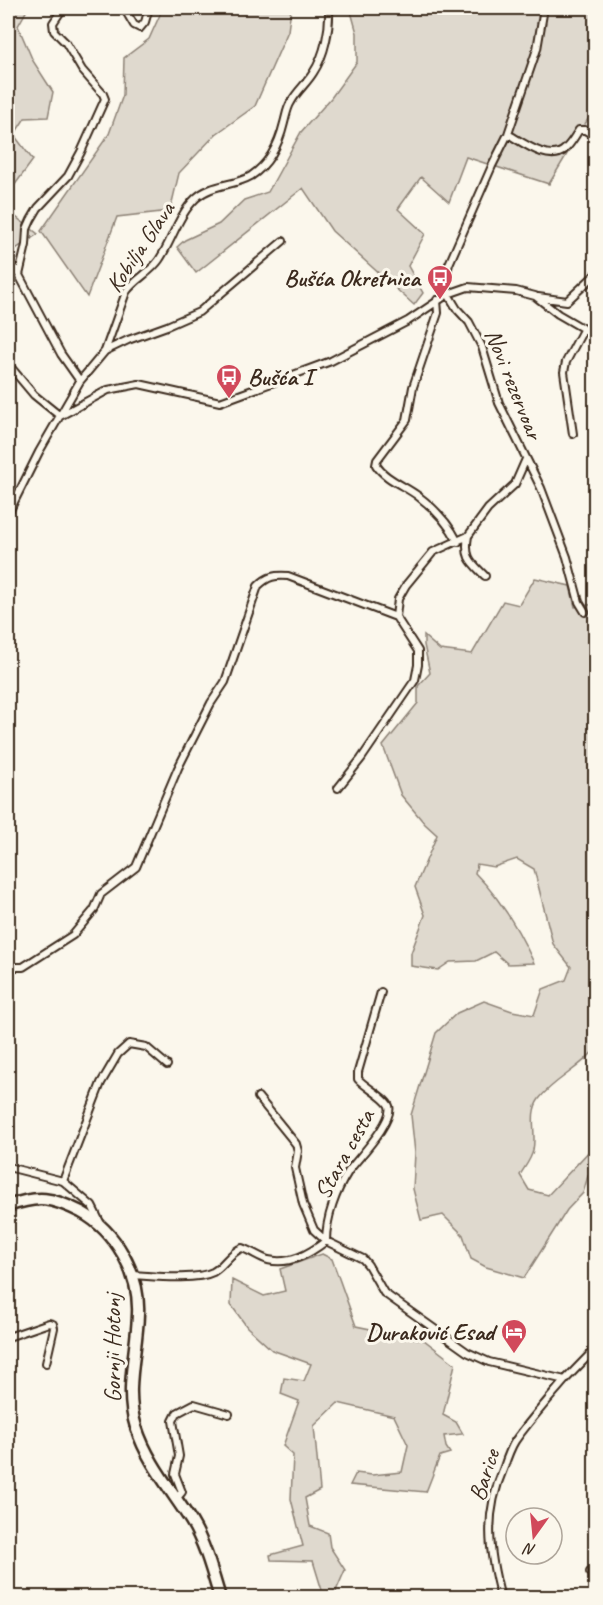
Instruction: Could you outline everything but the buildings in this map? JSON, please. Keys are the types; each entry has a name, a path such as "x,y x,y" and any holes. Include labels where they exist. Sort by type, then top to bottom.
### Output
{"main road":[{"name":"Gornji Hotonj","path":"8,1206 26,1199 52,1200 87,1216 103,1227 122,1252 132,1275 139,1311 130,1381 136,1428 149,1457 192,1522 201,1541 220,1598"}],"street":[{"path":"19,274 26,245 27,229 31,220 38,208 68,176 105,99 103,93 82,70 66,43 54,31 53,22 63,8"},
{"path":"124,8 134,25 140,28 145,22 149,8"},
{"name":"Kobilja Glava","path":"8,514 39,452 80,381 105,351 126,292 159,260 189,206 198,196 212,189 249,177 273,153 290,103 318,66 327,34 329,8"},
{"path":"448,294 446,276 449,264 508,134 537,49 544,8"},
{"path":"508,134 536,149 555,154 564,151 579,130 585,130 596,137"},
{"name":"Kobilja Glava","path":"105,351 199,312 283,241"},
{"path":"8,260 19,274 61,354 80,381"},
{"path":"8,364 25,386 60,416 108,390 139,384 220,402 331,361 408,321 448,294 468,287 516,291 567,301 596,274"},
{"name":"Novi rezervoar","path":"448,294 457,309 469,322 482,347 499,403 541,488 567,557 579,602 585,612"},
{"path":"535,296 558,314 596,336"},
{"path":"437,300 438,313 413,387 407,420 377,460 376,465 390,478 428,504 445,521 458,542"},
{"path":"573,434 564,372 566,362 583,330"},
{"name":"Novi rezervoar","path":"396,617 398,599 406,585 433,552 468,536 488,509 514,484 526,459"},
{"path":"468,536 467,555 485,576"},
{"path":"8,962 11,967 23,967 73,935 94,910 101,894 136,867 178,768 211,703 225,681 258,586 273,575 288,576 396,617 418,651 415,680 361,759 338,788"},
{"name":"Stara cesta","path":"326,1241 327,1224 337,1194 348,1173 380,1132 389,1112 389,1106 358,1079 381,992"},
{"path":"63,1181 101,1083 118,1054 129,1044 146,1047 167,1065"},
{"name":"Stara cesta","path":"258,1097 296,1144 298,1151 295,1168 303,1204 314,1230 326,1241 363,1259 384,1293 467,1352 489,1362 565,1380"},
{"path":"9,1169 63,1181 92,1206 103,1227"},
{"path":"132,1275 186,1277 212,1273 242,1248 268,1260 294,1260 326,1241"},
{"path":"8,1339 49,1323 53,1324 46,1363"},
{"path":"565,1380 596,1348"},
{"name":"Barice","path":"501,1598 493,1569 489,1537 490,1512 498,1481 514,1443 565,1380"},
{"path":"176,1499 182,1492 175,1474 179,1456 173,1421 177,1413 194,1404 229,1414"},
{"path":"590,1572 596,1566"}],"shaded area":[{"path":"8,8 28,8 18,26 33,61 53,92 48,117 25,118 14,135 33,160 11,190 12,214 38,234 14,250 8,234"},
{"path":"163,8 291,8 288,31 255,106 216,134 179,173 170,211 117,217 87,297 41,231 109,134 123,95 124,58 149,39"},
{"path":"350,8 595,8 595,109 549,184 466,157 449,202 421,177 398,209 425,234 408,266 423,293 414,305 332,231 303,188 196,273 177,247 185,240 219,224 244,200 268,192 301,132 331,98 357,62 357,33"},
{"path":"535,578 570,586 575,607 595,604 595,1049 539,1099 533,1118 532,1153 520,1175 529,1190 548,1195 595,1145 595,1171 588,1176 583,1193 567,1210 524,1278 486,1267 471,1259 463,1235 443,1215 421,1220 413,1189 415,1153 411,1115 436,1033 457,1013 484,1001 512,1011 534,1015 543,989 566,980 571,967 553,944 534,869 517,859 494,867 477,864 475,873 508,915 534,963 508,964 494,952 476,961 450,962 438,970 411,966 411,953 425,915 415,887 437,835 401,795 383,746 418,703 418,686 430,673 424,636 440,650 472,654 503,601 519,605"},
{"path":"322,1254 332,1259 356,1326 424,1340 455,1364 443,1415 456,1422 463,1434 444,1436 450,1453 440,1456 426,1492 350,1485 356,1473 372,1475 402,1472 408,1445 394,1416 338,1403 314,1426 320,1490 305,1498 310,1526 328,1533 330,1547 345,1570 336,1591 339,1598 324,1597 313,1561 271,1560 270,1555 303,1546 291,1499 293,1455 283,1446 299,1401 281,1394 284,1378 304,1381 311,1364 272,1350 247,1327 231,1305 232,1280 264,1296 285,1291 280,1269"}],"place":[{"name":"Bušća Okretnica","path":"440,301"},
{"name":"Bušća I","path":"229,400"},
{"name":"Duraković Esad","path":"514,1355"}]}
